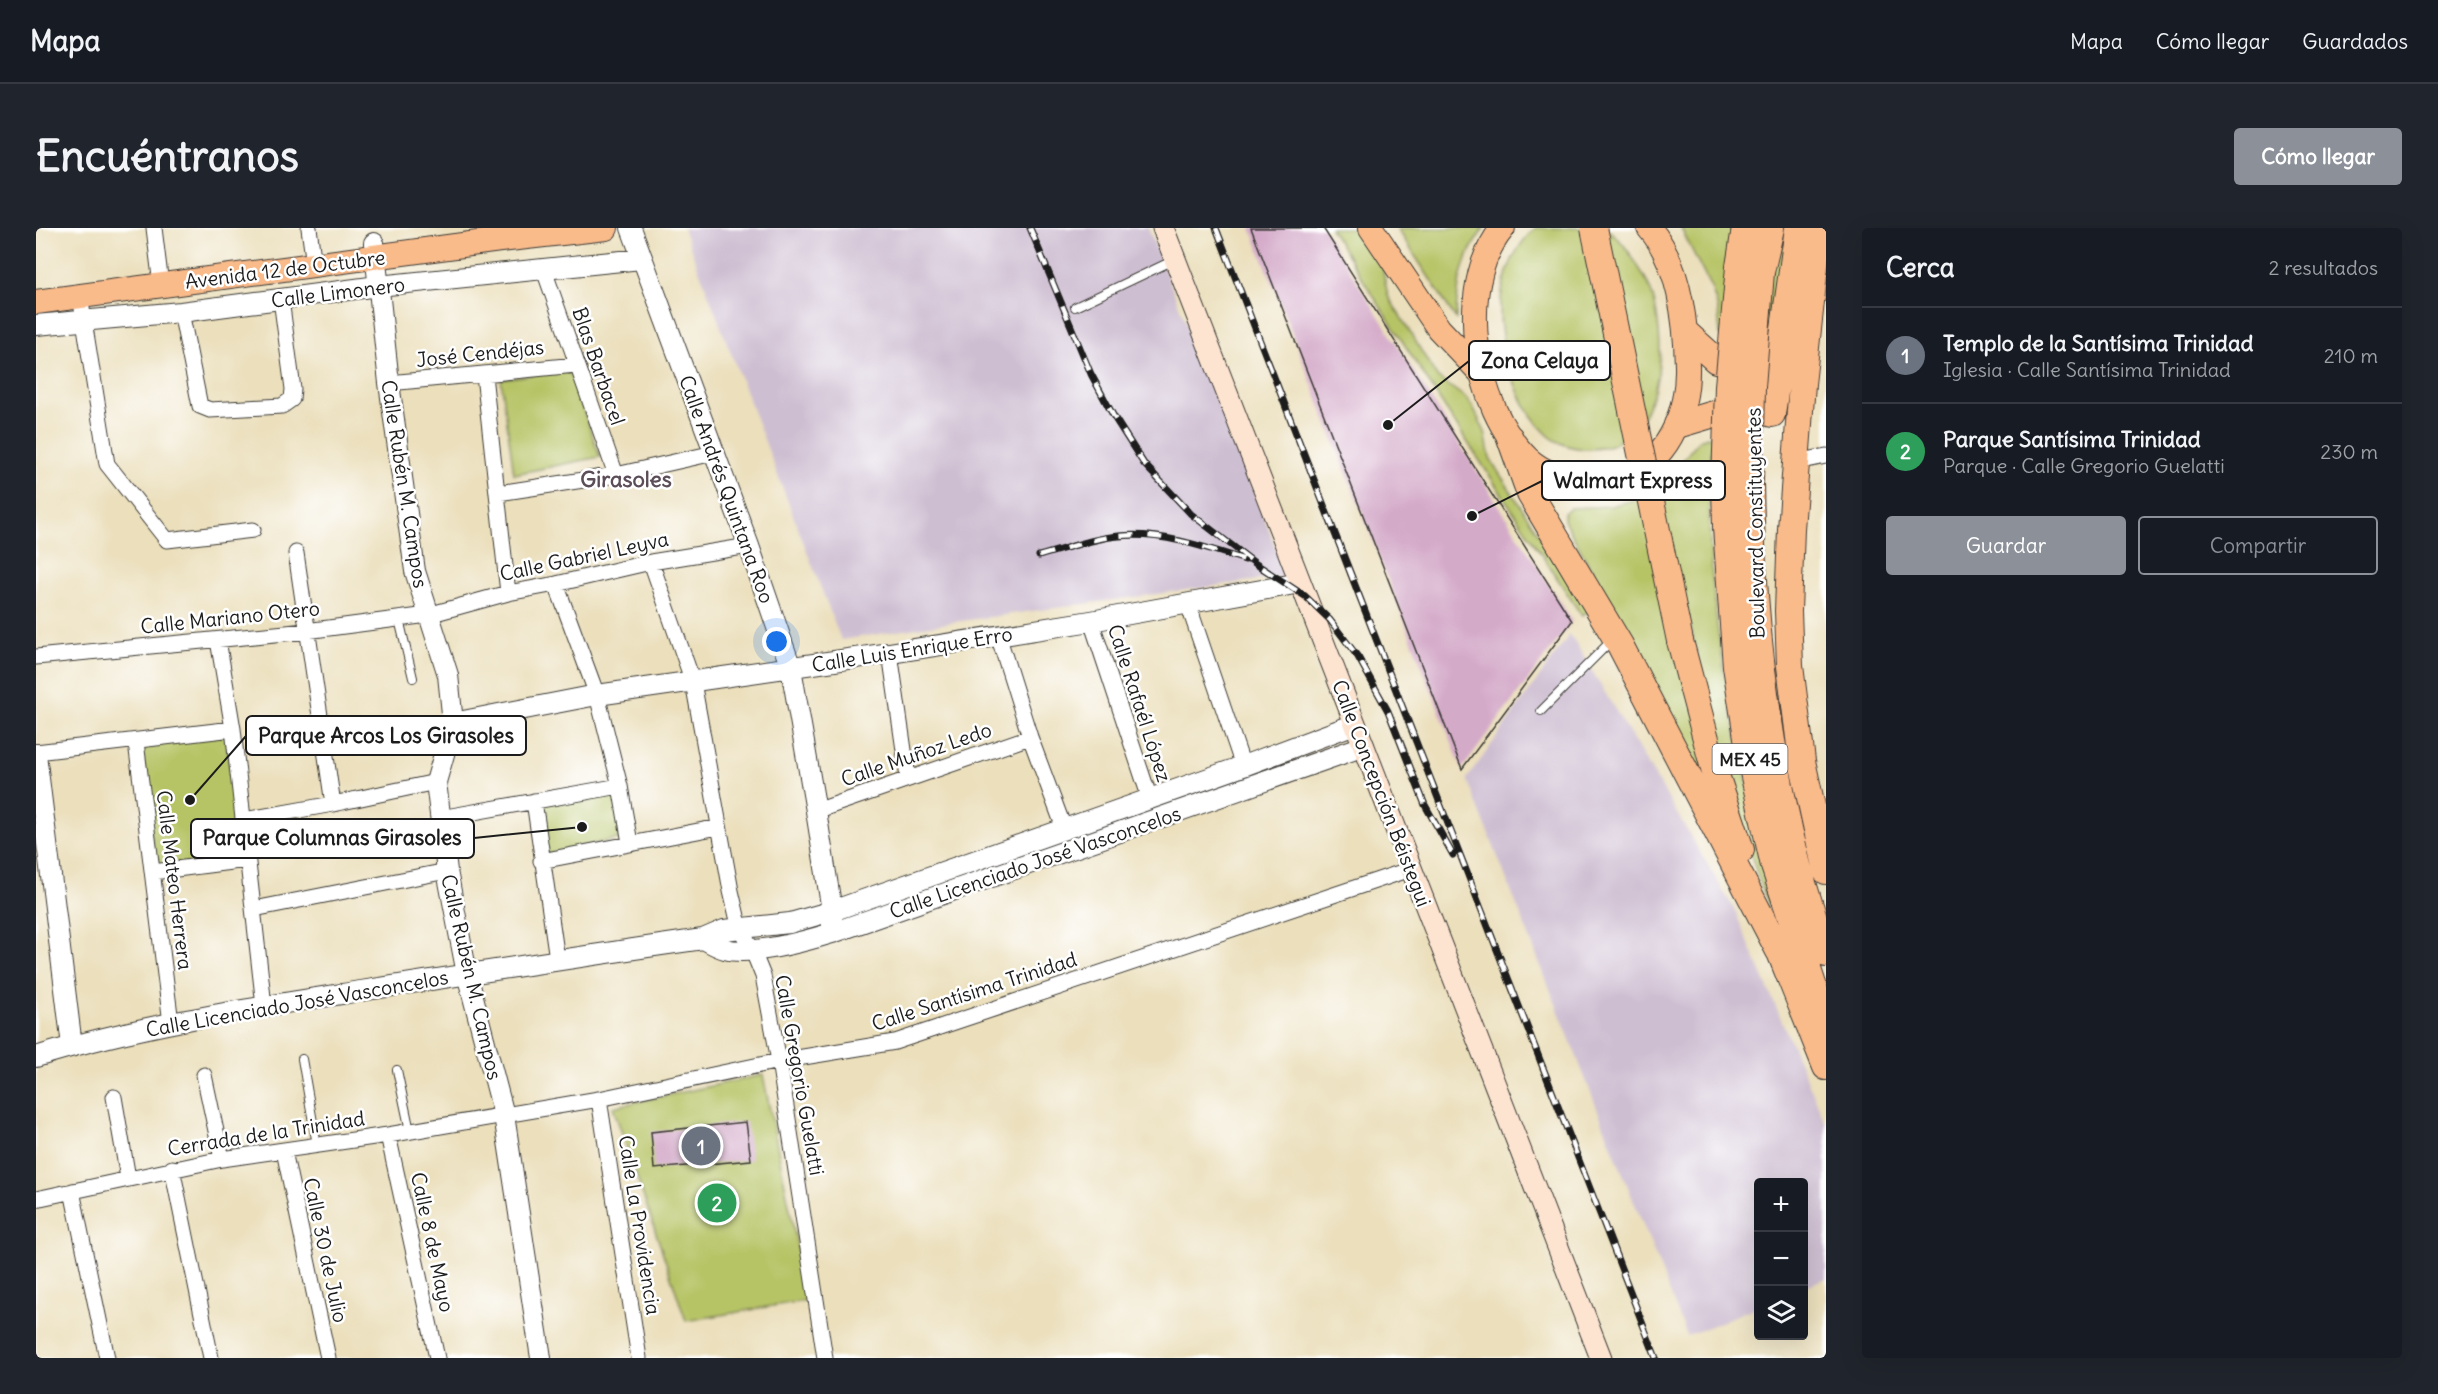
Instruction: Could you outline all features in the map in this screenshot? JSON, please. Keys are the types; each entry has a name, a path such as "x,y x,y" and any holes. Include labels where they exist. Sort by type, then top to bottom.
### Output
{"highway":[{"path":"1594,228 1680,641 1714,769 1779,951 1826,1067"},
{"name":"Boulevard Constituyentes","path":"1745,228 1750,269 1752,387 1738,483 1726,527 1736,666 1751,763 1774,866 1826,1024"},
{"name":"Boulevard Constituyentes","path":"1750,269 1771,228"},
{"path":"1772,414 1798,228"},
{"path":"1820,228 1797,400 1797,462 1789,571 1790,666 1802,761 1826,871"},
{"path":"1687,334 1716,360 1776,376 1797,400"},
{"path":"1677,426 1714,414 1772,414 1797,400"},
{"path":"1510,438 1530,494 1615,637 1779,951"},
{"name":"Boulevard Constituyentes","path":"1738,483 1759,663 1773,758 1796,860 1826,954"}],"main road":[{"name":"Avenida 12 de Octubre","path":"36,302 80,296 312,248 375,250 495,232 606,228"},
{"name":"Calle Concepción Béistegui","path":"1163,228 1601,1358"},
{"path":"1371,228 1439,329 1482,374"},
{"path":"1503,228 1497,235 1484,262 1475,300 1476,336 1482,374 1496,415 1510,438 1529,460 1547,471 1572,479 1632,474 1660,454 1677,426 1688,377 1687,334 1672,266 1658,238 1649,228"},
{"name":"Avenida 12 de Octubre","path":"36,288 160,278"}],"street":[{"path":"154,228 160,278"},
{"name":"Calle Andrés Quintana Roo","path":"631,228 749,546 791,668 832,911 832,933"},
{"name":"Calle Rubén M. Campos","path":"375,250 389,383 415,571 448,675 453,723 436,782 447,871 467,974 504,1115 541,1358"},
{"name":"Calle Limonero","path":"36,325 181,312 378,286 641,259"},
{"name":"Blas Barbacel","path":"544,270 616,475"},
{"path":"80,296 107,464 167,540 253,530"},
{"path":"181,312 200,406 210,410 282,406 292,399 292,389 281,299"},
{"name":"José Cendéjas","path":"389,383 576,365"},
{"path":"484,375 508,593"},
{"path":"498,493 616,475 714,453"},
{"path":"1797,462 1826,456"},
{"name":"Calle Gabriel Leyva","path":"428,615 508,593 651,562 749,546"},
{"path":"296,553 333,804"},
{"name":"Calle Gregorio Guelatti","path":"651,562 693,682 740,929 752,949 763,976 779,1061 825,1358"},
{"name":"Calle Luis Enrique Erro","path":"453,723 597,695 791,668 1091,621 1300,583"},
{"path":"556,584 597,695 620,786 630,843"},
{"path":"1188,603 1243,766"},
{"name":"Calle Mariano Otero","path":"36,657 306,632 428,615"},
{"name":"Calle Rafaél López","path":"1091,621 1150,799"},
{"path":"998,635 1030,737 1064,828"},
{"path":"218,640 233,729 264,1006"},
{"path":"890,653 908,778"},
{"name":"Calle Licenciado José Vasconcelos","path":"36,1057 72,1046 171,1023 264,1006 556,959 703,939 724,930 790,923 832,911 1150,799 1355,724"},
{"path":"72,1046 36,753 233,729"},
{"name":"Calle Muñoz Ledo","path":"816,811 1030,737"},
{"name":"Calle Mateo Herrera","path":"136,742 171,1023"},
{"name":"Calle Licenciado José Vasconcelos","path":"703,939 726,949 752,949 796,944 1364,746"},
{"path":"244,820 436,782"},
{"path":"440,818 620,786"},
{"path":"534,801 556,959"},
{"path":"541,861 719,826"},
{"path":"153,872 247,860"},
{"name":"Calle Santísima Trinidad","path":"504,1115 599,1099 779,1061 895,1042 1411,869"},
{"path":"254,909 447,871"},
{"path":"204,1076 222,1159"},
{"path":"114,1097 128,1178"},
{"name":"Calle La Providencia","path":"599,1099 639,1358"},
{"name":"Cerrada de la Trinidad","path":"36,1199 222,1159 388,1135 504,1115"},
{"name":"Calle 8 de Mayo","path":"388,1135 437,1358"},
{"name":"Calle 30 de Julio","path":"284,1151 328,1358"},
{"path":"172,1168 211,1358"},
{"path":"72,1191 107,1358"}],"lane":[{"path":"1075,307 1175,260"},
{"path":"399,619 413,678"},
{"path":"1541,711 1615,637"},
{"path":"302,1059 317,1144"},
{"path":"397,1070 410,1131"}],"shaded area":[{"path":"683,228 1148,228 1287,576 841,640"},
{"path":"1570,634 1734,909 1826,1124 1826,1278 1808,1285 1808,1178 1754,1178 1754,1308 1687,1336 1467,779"}],"green space":[{"path":"1330,228 1361,228 1382,266 1388,296 1437,377 1466,398 1472,406 1485,432 1490,459 1548,548 1593,609 1582,616"},
{"path":"1397,228 1484,228 1470,250 1462,271 1456,319"},
{"path":"1535,228 1603,228 1609,231 1628,251 1644,276 1654,299 1660,351 1654,390 1648,408 1638,424 1625,437 1608,446 1577,448 1551,438 1531,415 1514,381 1501,329 1501,298 1509,267 1524,240"},
{"path":"1681,228 1789,228 1774,344 1720,335 1718,309 1712,290"},
{"path":"569,370 600,457 514,474 501,379"},
{"path":"1713,435 1709,503 1711,570 1719,637 1744,769 1795,965 1765,896 1729,792 1682,589 1715,807 1668,707 1564,520 1564,513 1570,508 1611,506 1640,498 1667,480 1699,440"},
{"path":"226,734 240,857 155,868 141,743"},
{"path":"618,791 627,837 542,855 539,804"},
{"path":"763,1075 808,1300 686,1321 613,1107"}],"building":[{"path":"1251,228 1323,228 1572,621 1462,769"},
{"path":"746,1122 751,1160 654,1169 651,1132"}],"railway":[{"path":"1030,228 1091,374 1114,417 1144,464 1191,514 1256,564 1305,596 1330,620 1358,657 1388,711 1425,805 1453,855"},
{"path":"1216,228 1656,1358"},
{"path":"1039,556 1099,539 1135,535 1167,538 1245,560"}],"place":[{"name":"Zona Celaya","path":"1388,425"},
{"name":"Walmart Express","path":"1472,516"},
{"name":"Parque Arcos Los Girasoles","path":"190,800"},
{"name":"Parque Columnas Girasoles","path":"582,827"},
{"name":"Templo de la Santísima Trinidad","path":"701,1146"},
{"name":"Parque Santísima Trinidad","path":"717,1203"}],"district":[{"name":"Girasoles","path":"626,479"}]}
